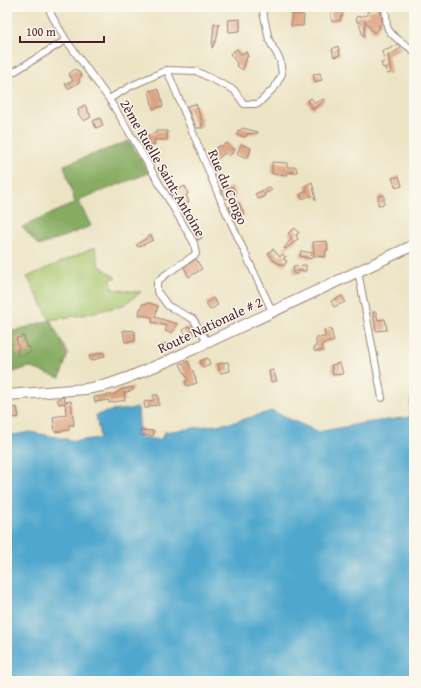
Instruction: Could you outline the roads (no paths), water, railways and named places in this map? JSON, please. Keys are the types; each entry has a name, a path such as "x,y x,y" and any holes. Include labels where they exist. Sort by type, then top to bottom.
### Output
{"main road":[{"name":"Route Nationale # 2","path":"7,395 86,389 107,385 127,378 414,245"}],"street":[{"name":"2ème Ruelle Saint-Antoine","path":"48,7 66,40 109,99 194,244 196,254 164,275 157,282 157,291 168,306 193,319 207,342"},
{"path":"109,99 131,86 167,70 196,71 234,90 244,104 258,104 275,87 282,74 280,60 269,40 262,7"},
{"path":"384,7 387,13 387,28 397,41 414,51"},
{"path":"7,76 66,40"},
{"name":"Rue du Congo","path":"167,70 221,202 272,311"},
{"path":"358,271 382,398"}],"water":[{"path":"414,396 414,681 7,681 7,436 31,432 75,441 100,438 96,415 111,411 138,408 140,437 160,440 165,432 231,423 272,411 318,432 364,423 410,417 411,397"}]}
